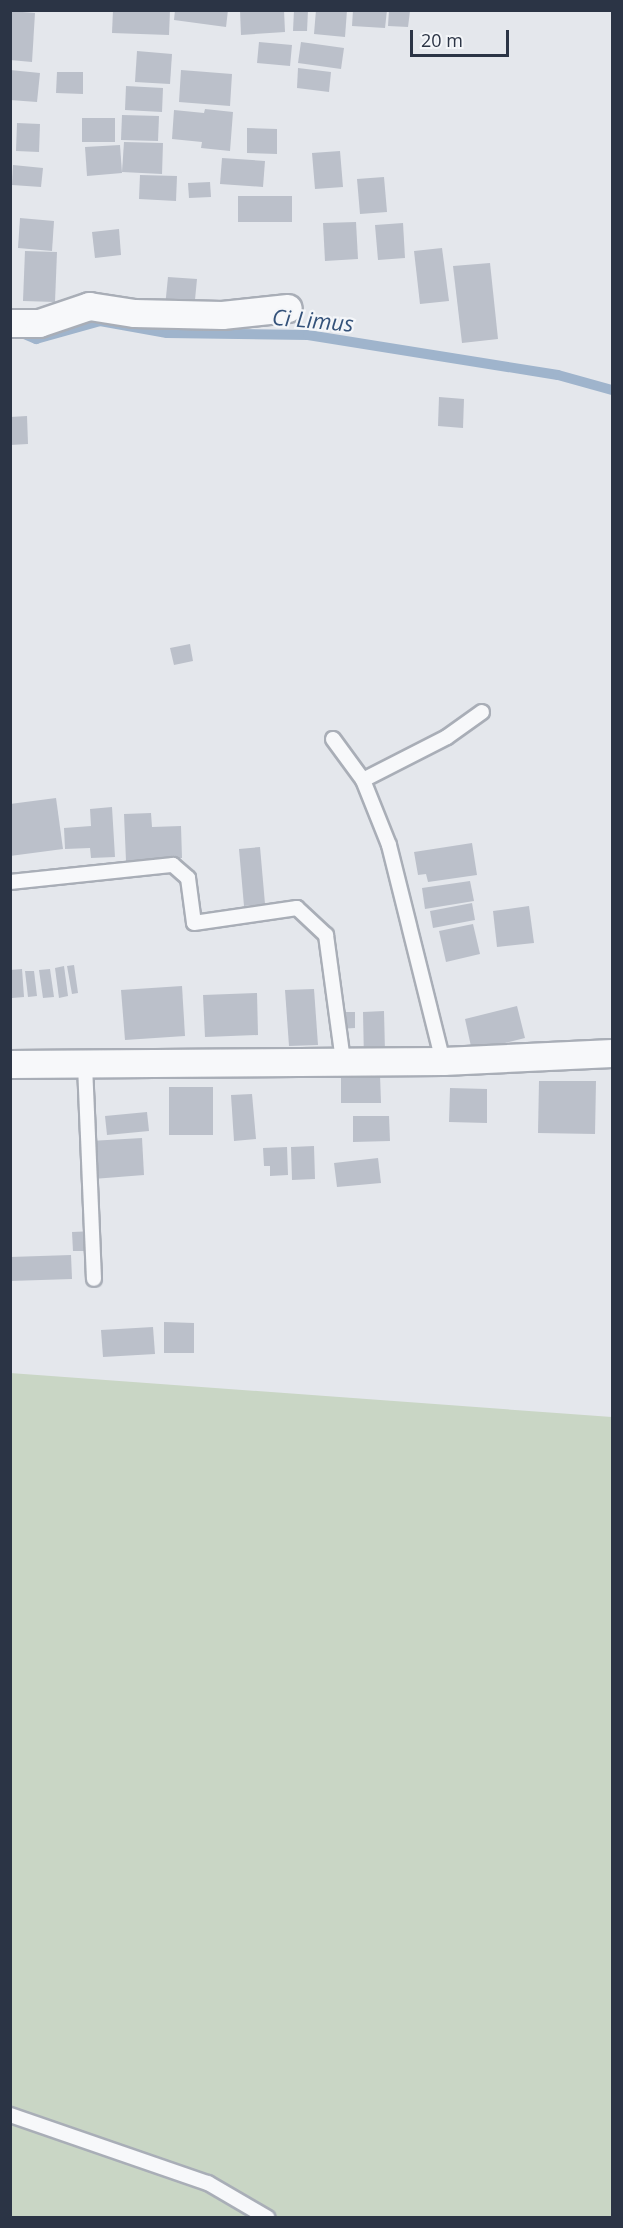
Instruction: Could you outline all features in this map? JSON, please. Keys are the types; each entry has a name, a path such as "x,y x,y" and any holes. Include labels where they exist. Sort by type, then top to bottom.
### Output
{"street":[{"path":"10,323 39,323 89,306 134,313 222,315 288,308"},
{"path":"10,1064 442,1061 612,1053"}],"lane":[{"path":"363,780 447,737 482,712"},
{"path":"333,740 363,780 389,845 442,1061"},
{"path":"10,882 173,864 188,878 194,923 297,908 326,935 343,1061"},
{"path":"85,1065 94,1279"},
{"path":"10,2115 208,2183 268,2217"}],"green space":[{"path":"10,1373 612,1417 612,2217 11,2217"}],"building":[{"path":"113,10 170,10 169,35 112,33"},
{"path":"175,10 228,10 226,27 174,20"},
{"path":"240,10 284,10 285,32 241,35"},
{"path":"294,10 308,10 307,31 293,31"},
{"path":"316,10 347,10 345,37 314,34"},
{"path":"353,10 387,10 385,28 352,26"},
{"path":"389,10 410,11 408,27 388,26"},
{"path":"10,11 35,13 32,62 10,60"},
{"path":"259,42 292,45 290,66 257,63"},
{"path":"301,42 344,48 341,69 298,63"},
{"path":"137,51 172,54 170,84 135,82"},
{"path":"298,68 331,72 329,92 297,88"},
{"path":"10,70 40,73 37,102 10,100"},
{"path":"181,70 232,74 230,106 179,102"},
{"path":"57,72 83,72 83,94 56,93"},
{"path":"126,86 163,88 162,112 125,110"},
{"path":"205,109 233,112 230,151 201,148 202,142 172,139 174,110 204,113"},
{"path":"122,115 159,116 158,141 121,140"},
{"path":"82,118 115,118 115,142 82,142"},
{"path":"17,123 40,124 39,152 16,151"},
{"path":"247,128 277,129 277,154 247,153"},
{"path":"124,142 163,143 162,174 122,172"},
{"path":"120,145 122,173 87,176 85,147"},
{"path":"340,151 343,187 315,189 312,153"},
{"path":"222,158 265,161 263,187 220,184"},
{"path":"13,165 43,168 41,187 12,185"},
{"path":"140,175 177,176 176,201 139,199"},
{"path":"384,177 387,212 360,214 357,179"},
{"path":"210,182 211,197 189,198 188,183"},
{"path":"238,196 292,196 292,222 238,222"},
{"path":"20,218 54,221 52,251 18,248"},
{"path":"356,222 358,259 325,261 323,223"},
{"path":"403,223 405,258 378,260 375,225"},
{"path":"119,229 121,255 95,258 92,232"},
{"path":"442,248 449,301 420,304 414,251"},
{"path":"25,251 57,252 55,302 23,301"},
{"path":"490,263 498,339 462,343 453,266"},
{"path":"168,277 197,279 194,310 165,307"},
{"path":"439,397 464,399 463,428 438,426"},
{"path":"27,416 28,444 10,445 10,417"},
{"path":"190,644 193,661 174,665 170,648"},
{"path":"56,798 63,849 10,856 10,804"},
{"path":"112,807 115,857 91,858 90,848 65,849 64,828 91,826 90,809"},
{"path":"151,813 152,827 181,826 182,858 126,861 124,814"},
{"path":"472,843 477,875 428,882 426,874 418,875 414,852"},
{"path":"260,847 265,904 244,906 239,849"},
{"path":"470,881 474,901 425,909 422,888"},
{"path":"472,903 475,920 433,928 430,911"},
{"path":"529,906 534,943 497,947 493,911"},
{"path":"473,924 480,954 446,962 439,931"},
{"path":"74,965 78,993 72,994 67,966"},
{"path":"64,966 68,996 59,998 55,968"},
{"path":"22,969 24,997 12,998 10,970"},
{"path":"50,969 54,997 43,998 39,970"},
{"path":"25,971 34,971 37,996 28,997"},
{"path":"182,986 185,1036 125,1040 121,990"},
{"path":"314,989 318,1045 289,1046 285,990"},
{"path":"257,993 258,1035 205,1037 203,995"},
{"path":"517,1006 525,1038 472,1051 465,1019"},
{"path":"384,1011 385,1052 364,1060 363,1012"},
{"path":"339,1012 355,1012 355,1028 339,1029"},
{"path":"341,1074 380,1075 381,1103 341,1103"},
{"path":"539,1081 596,1081 595,1134 538,1133"},
{"path":"169,1087 213,1087 213,1135 169,1135"},
{"path":"450,1088 487,1089 487,1123 449,1122"},
{"path":"252,1094 256,1139 234,1141 231,1095"},
{"path":"147,1112 149,1131 107,1135 105,1116"},
{"path":"353,1116 389,1116 390,1141 353,1142"},
{"path":"142,1138 144,1175 93,1179 90,1141"},
{"path":"314,1146 315,1179 292,1180 291,1147"},
{"path":"287,1147 288,1175 270,1176 270,1166 264,1166 263,1148"},
{"path":"378,1158 381,1183 337,1187 334,1163"},
{"path":"95,1231 97,1251 73,1251 72,1232"},
{"path":"71,1255 72,1279 10,1281 10,1257"},
{"path":"164,1322 194,1323 194,1353 164,1353"},
{"path":"153,1327 155,1354 103,1357 101,1330"}],"waterway":[{"name":"Ci Limus","path":"17,331 36,339 100,321 167,333 308,335 558,375 612,390"}]}
